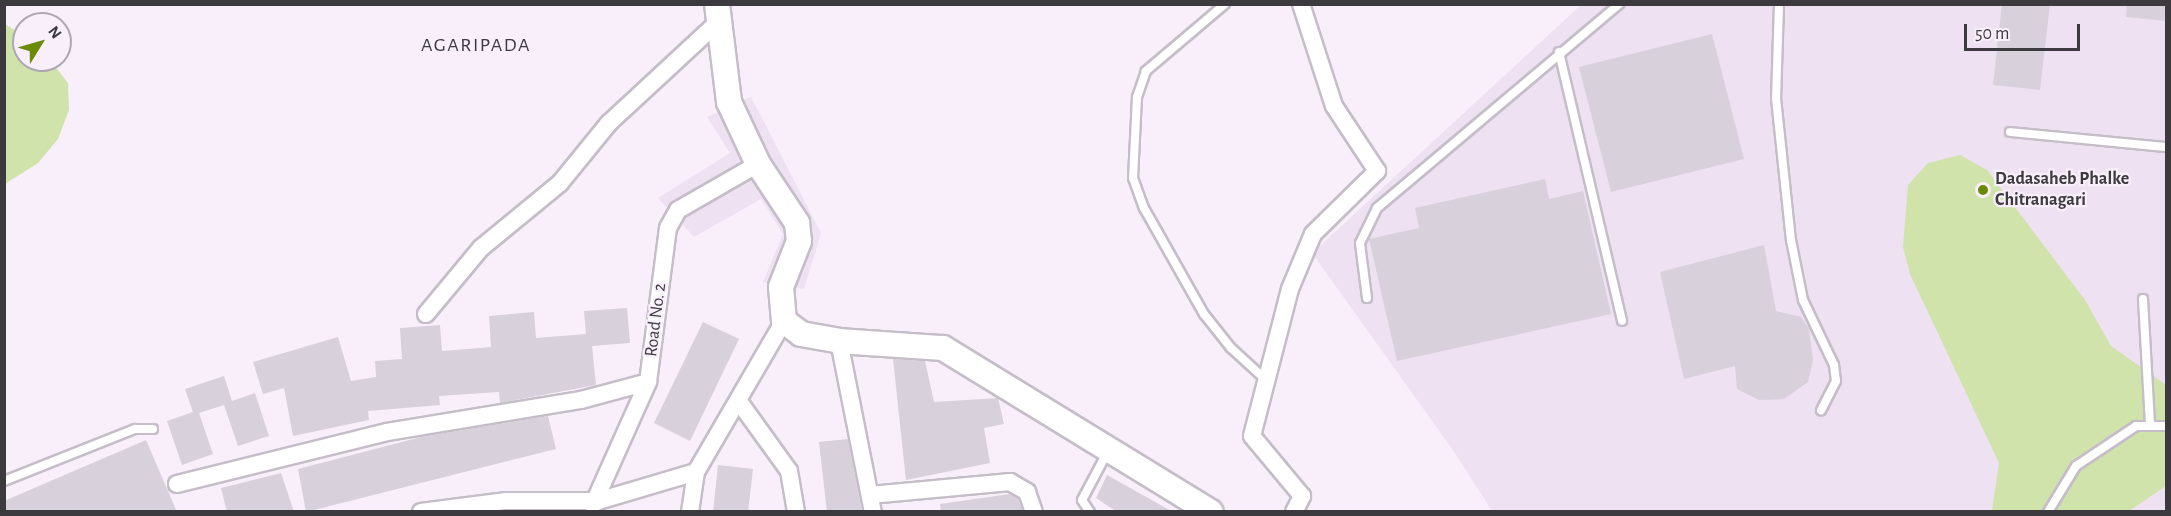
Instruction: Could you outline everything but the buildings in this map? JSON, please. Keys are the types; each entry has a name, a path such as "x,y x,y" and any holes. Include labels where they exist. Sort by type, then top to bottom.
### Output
{"street":[{"path":"1294,512 1302,496 1252,436 1290,289 1313,234 1377,171 1334,106 1301,4"},
{"path":"690,512 696,472 740,403 784,321 781,287 799,241 797,223 758,164 729,102 717,14"},
{"path":"426,314 482,248 560,183 609,123 717,14"},
{"name":"Road No. 2","path":"593,506 648,382 668,228 678,210 758,164"},
{"path":"784,321 801,334 839,341 943,348 1110,448 1211,512"},
{"path":"839,341 872,503 1010,482 1026,492 1034,512"},
{"path":"177,484 387,432 581,400 648,382"},
{"path":"740,403 789,471 796,512"},
{"path":"422,512 504,506 593,506 696,472"}],"lane":[{"path":"1225,4 1146,71 1137,97 1133,178 1144,208 1204,314 1231,348 1266,380"},
{"path":"1367,298 1360,243 1377,208 1559,52 1619,4"},
{"path":"1779,4 1776,98 1791,240 1803,300 1834,365 1836,381 1821,410"},
{"path":"1559,52 1622,321"},
{"path":"2010,132 2166,147"},
{"path":"2143,299 2150,426"},
{"path":"2048,512 2076,466 2136,426 2166,426"},
{"path":"4,481 135,429 153,429"},
{"path":"1090,512 1082,500 1110,448"}],"shaded area":[{"path":"1581,5 2166,5 2166,511 1492,511 1455,453 1312,253"},
{"path":"751,97 821,233 804,289 763,282 783,234 761,199 694,237 658,198 730,153 707,117"}],"green space":[{"path":"5,24 12,28 12,72 59,72 68,83 69,110 58,139 38,163 5,184"},
{"path":"1960,155 1987,170 2085,300 2111,346 2166,385 2166,486 2129,511 1992,511 1999,463 1910,274 1903,247 1908,185 1928,163"}],"place":[{"name":"Dadasaheb Phalke Chitranagari","path":"1983,190"}],"district":[{"name":"AGARIPADA","path":"476,45"}]}
